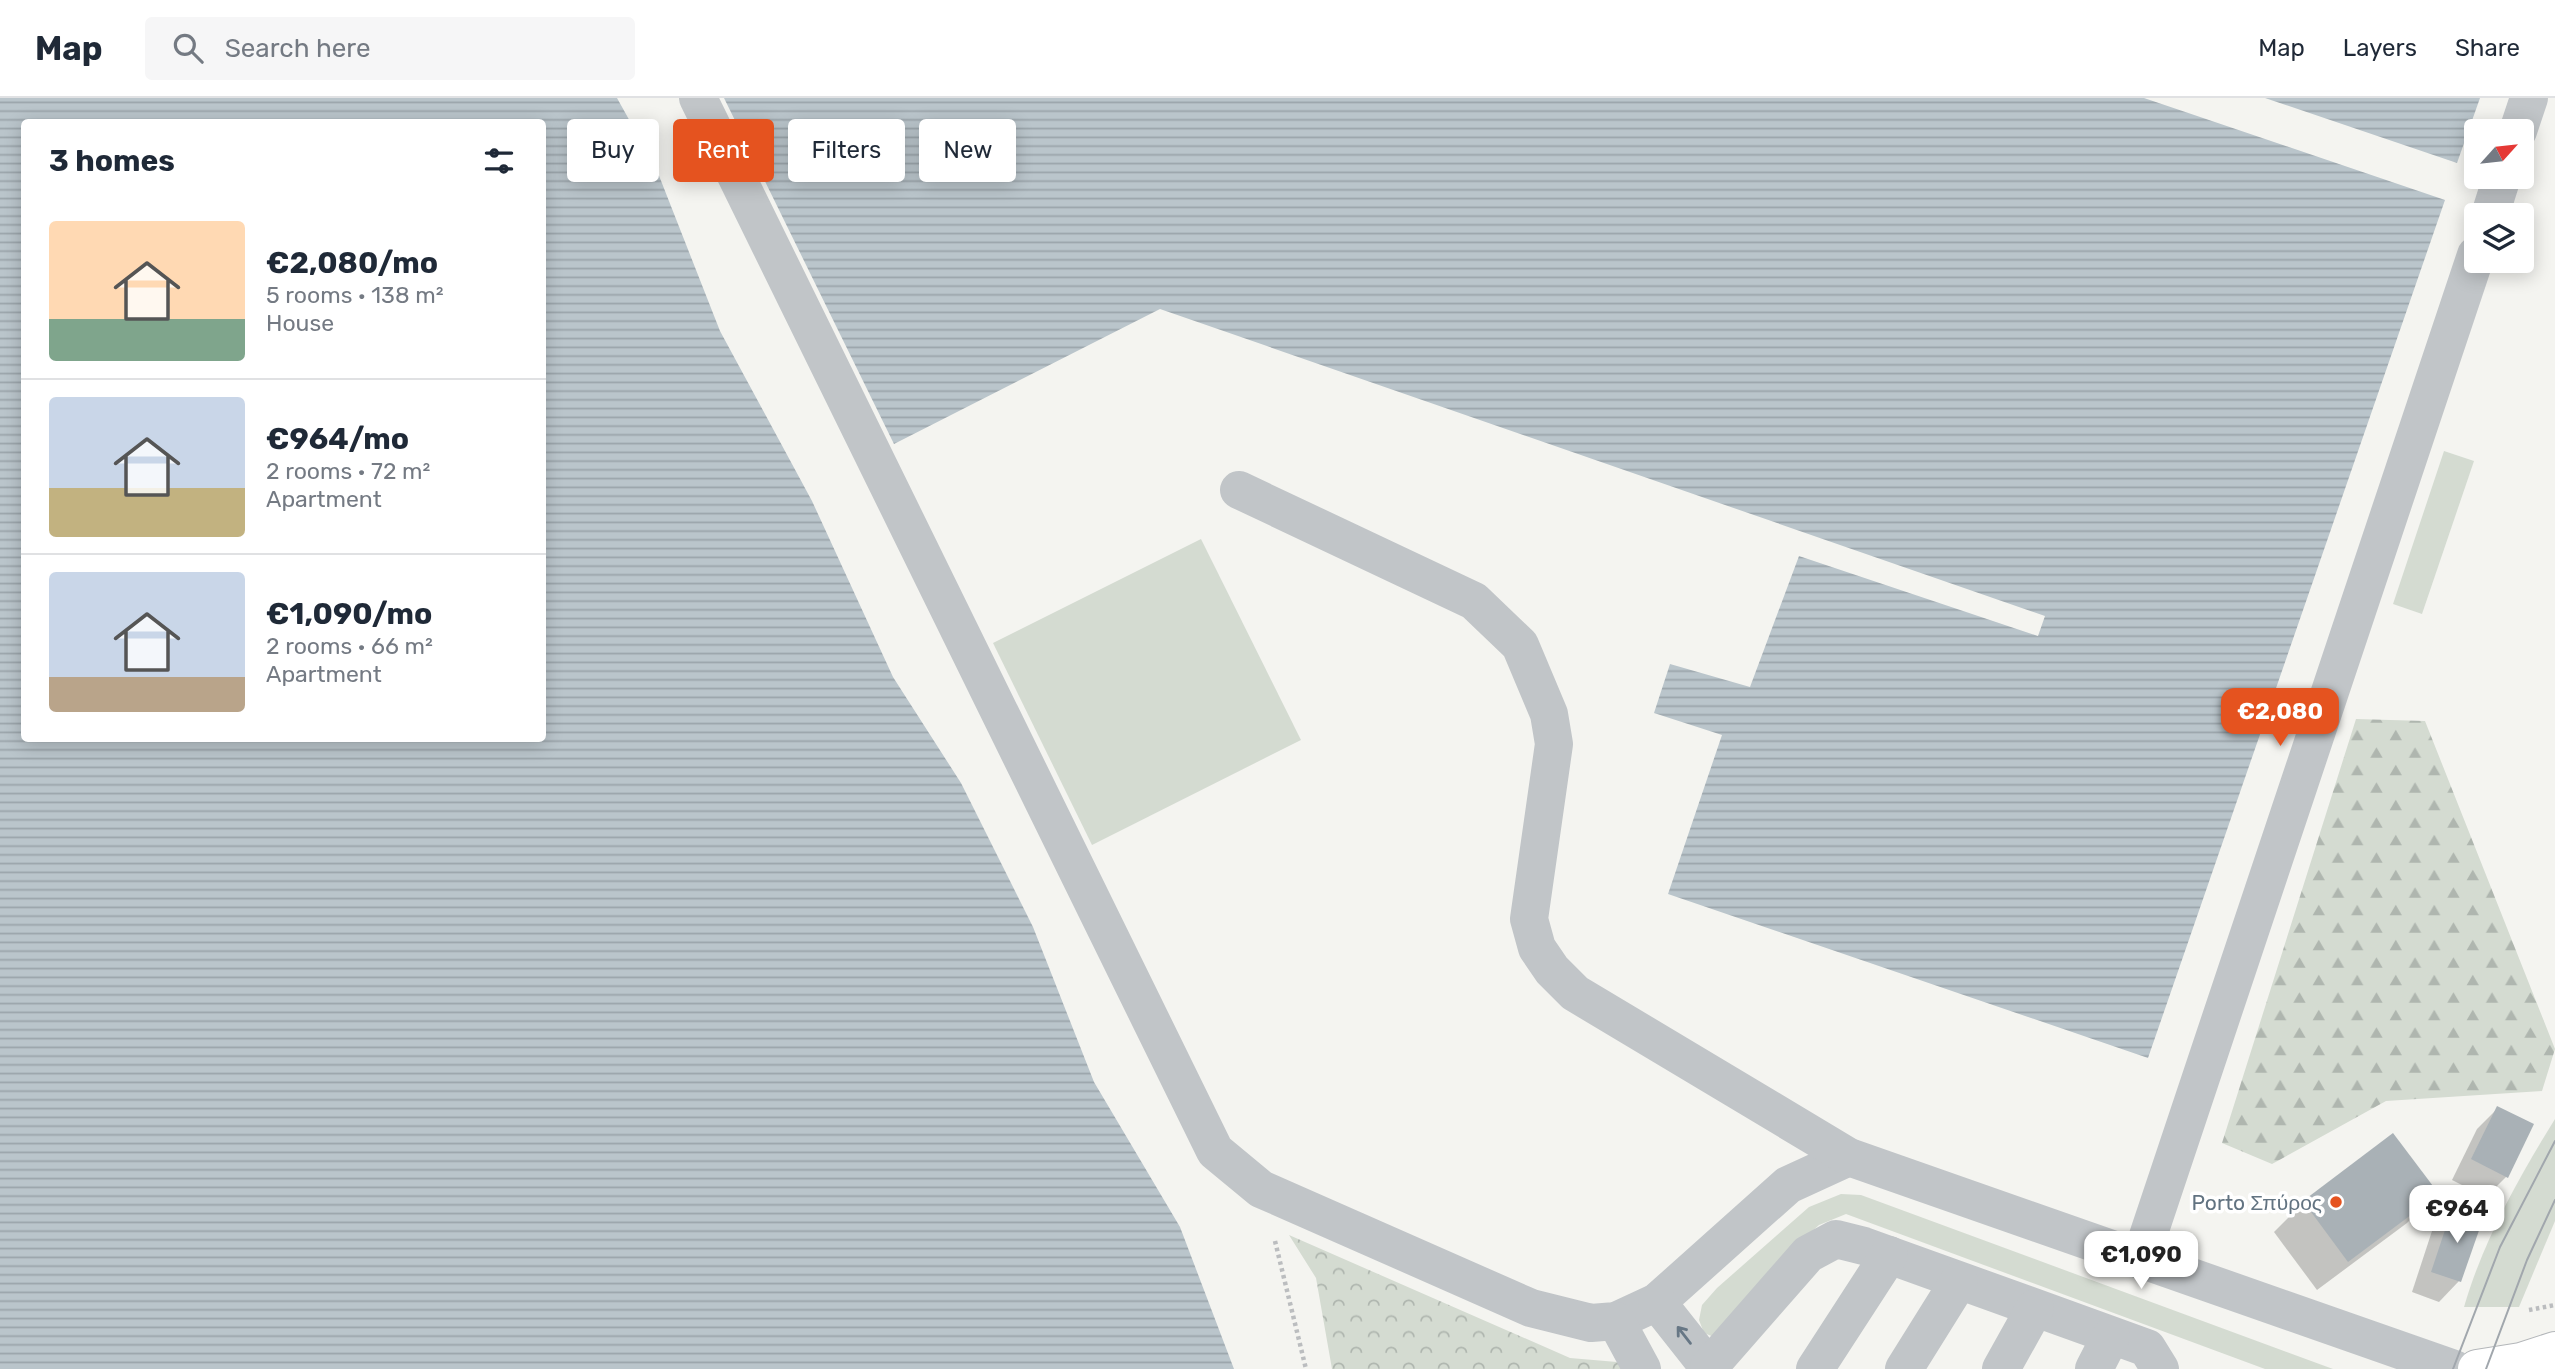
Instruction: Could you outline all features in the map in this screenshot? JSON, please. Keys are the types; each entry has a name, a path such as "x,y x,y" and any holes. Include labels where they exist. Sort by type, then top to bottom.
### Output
{"highway":[{"path":"2477,1369 2521,1362 2555,1351"}],"street":[{"path":"698,98 1215,1152 1261,1189 1531,1308 1591,1323 1616,1321 1657,1302 1788,1185 1849,1157"},
{"path":"2522,119 2529,98"},
{"path":"2140,1260 2470,273"},
{"path":"1239,490 1474,601 1520,645 1549,714 1554,744 1529,919 1537,948 1552,970 1575,993 1849,1157 2454,1369"},
{"path":"1657,1302 1710,1368 1808,1254 1825,1242 1836,1239 1889,1255 2147,1348 2160,1369"},
{"path":"1815,1369 1889,1255"},
{"path":"1903,1369 1959,1281"},
{"path":"2001,1369 2035,1308"},
{"path":"1616,1321 1642,1369"},
{"path":"2094,1369 2111,1336"}],"path":[{"path":"1278,1262 1306,1369"},
{"path":"2529,1310 2555,1305"}],"green space":[{"path":"2444,451 2474,461 2422,614 2393,604"},
{"path":"1201,539 1301,740 1092,845 993,643"},
{"path":"2356,719 2425,721 2555,1049 2542,1091 2386,1101 2272,1164 2222,1143"},
{"path":"2555,1119 2555,1221 2519,1307 2464,1307 2481,1258 2503,1210"},
{"path":"1841,1194 1861,1195 2333,1369 2265,1369 1846,1214 1819,1225 1797,1245 1714,1337 1704,1333 1699,1320 1702,1305 1717,1288 1809,1207"},
{"path":"1289,1235 1570,1358 1617,1362 1634,1369 1332,1369 1316,1278"}],"shaded area":[{"path":"0,98 617,98 629,119 567,119 567,182 659,182 659,176 720,331 812,501 893,677 961,783 1033,927 1094,1082 1180,1227 1234,1369 0,1369"},
{"path":"724,98 2144,98 2445,200 2148,1058 1668,894 1722,735 1654,713 1670,664 1750,687 1799,556 2038,636 2045,616 1160,309 894,444 765,182 774,182 774,119 734,119"},
{"path":"2265,98 2480,98 2473,119 2464,119 2464,143 2457,163"}],"building":[{"path":"2497,1106 2534,1124 2508,1178 2471,1159"},
{"path":"2393,1133 2439,1194 2348,1262 2303,1201"},
{"path":"2452,1209 2483,1219 2461,1282 2431,1272"}],"tram line":[{"path":"2453,1369 2500,1247 2555,1141"},
{"path":"2486,1369 2527,1260 2555,1200"}],"place":[{"name":"Porto Σπύρος","path":"2336,1202"}]}
